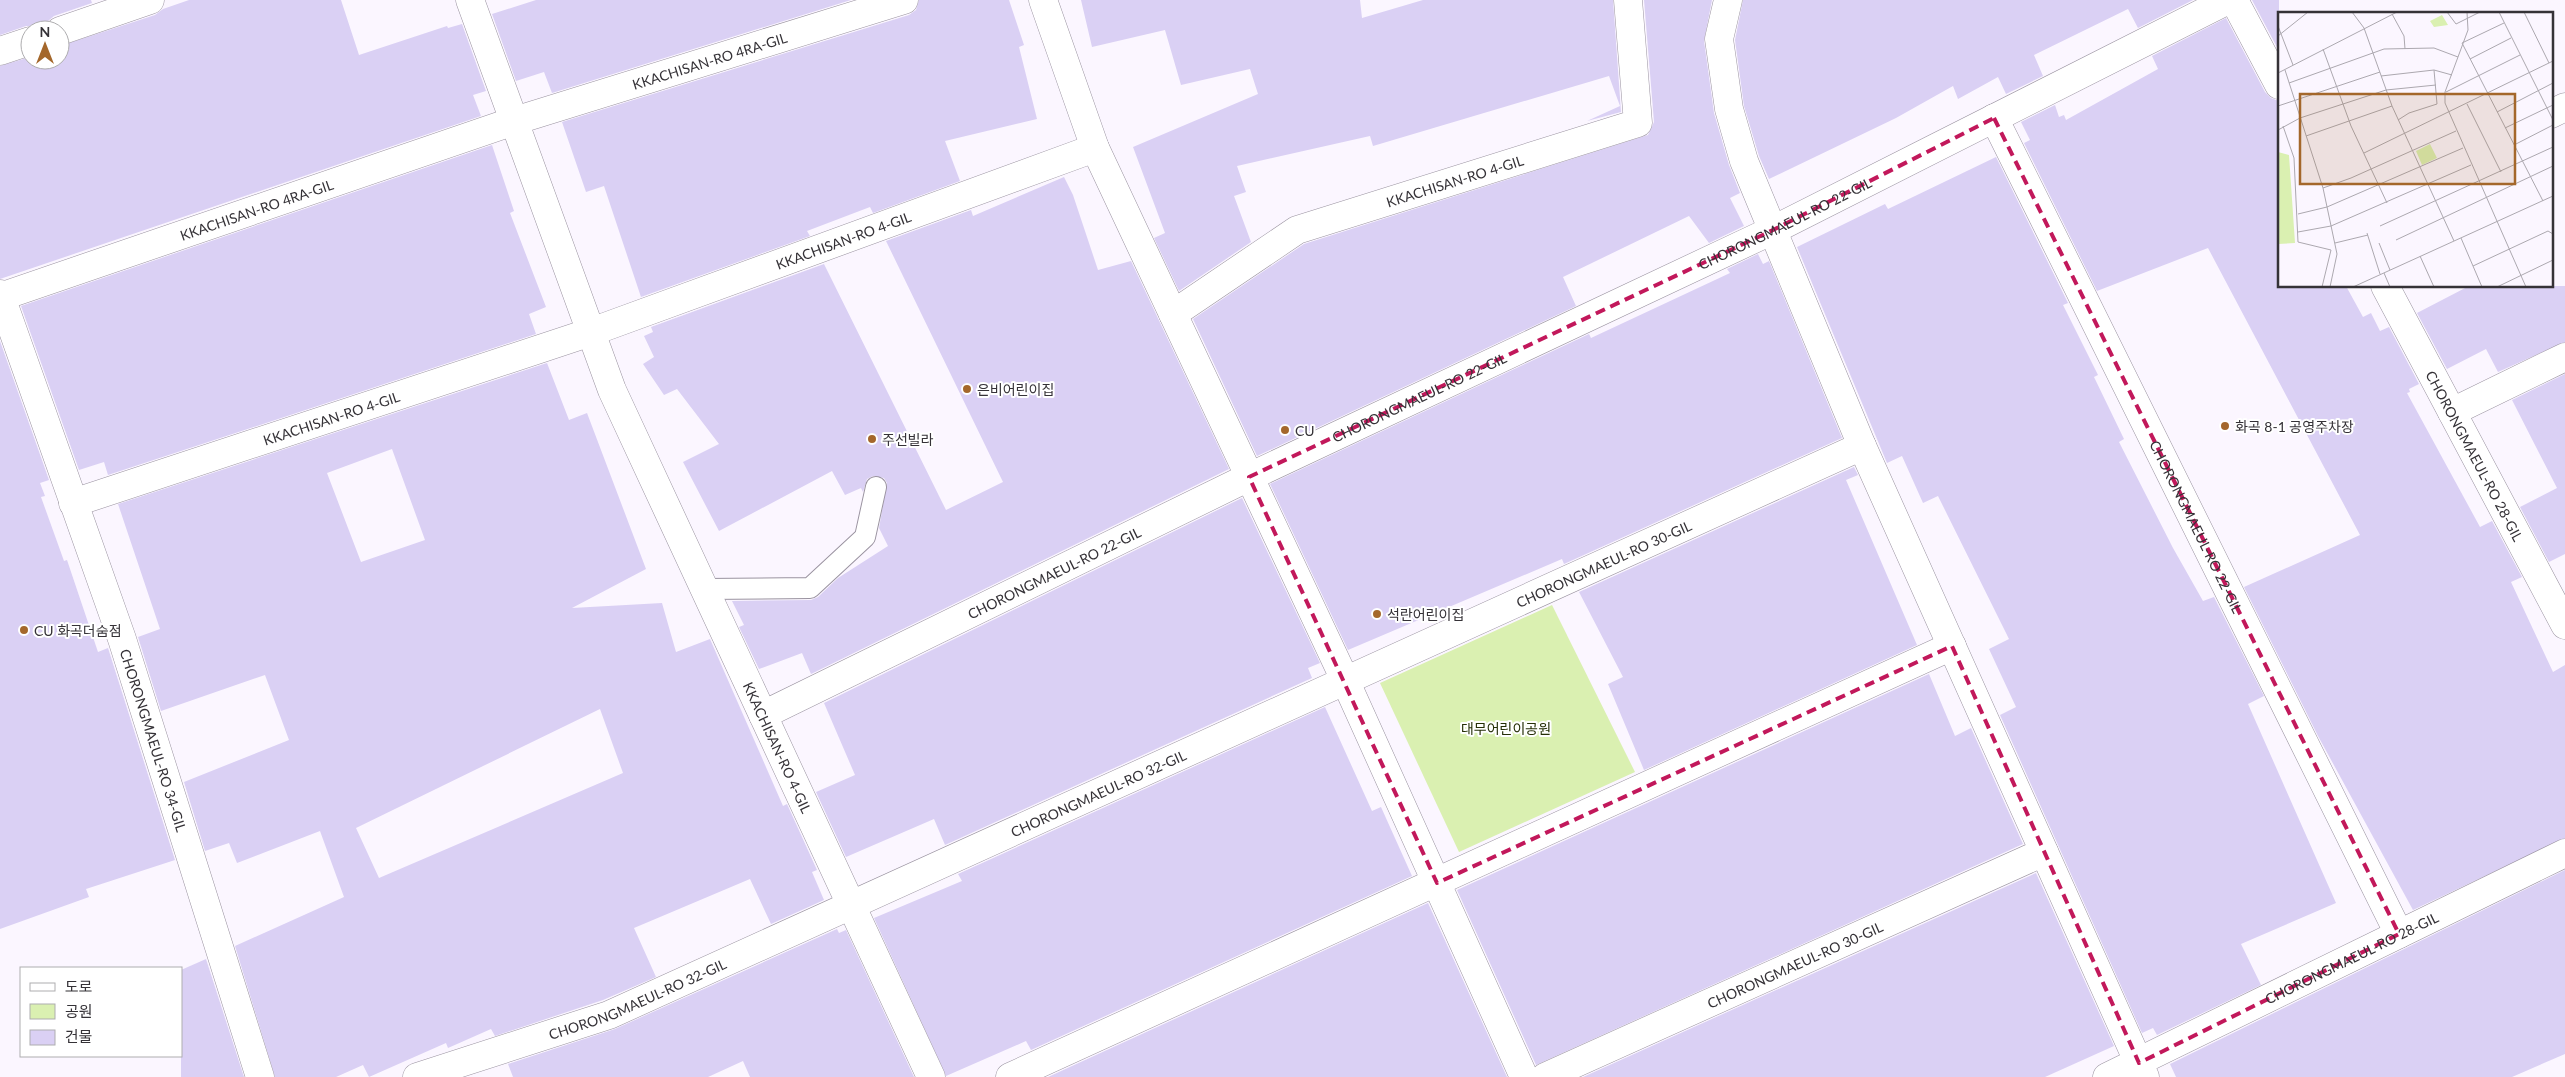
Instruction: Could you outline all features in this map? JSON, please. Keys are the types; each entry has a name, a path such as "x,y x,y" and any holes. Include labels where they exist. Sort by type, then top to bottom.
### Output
{"street":[{"path":"70,28 150,0"},
{"path":"470,0 591,332"},
{"name":"KKACHISAN-RO 4RA-GIL","path":"0,296 514,121 904,0"},
{"path":"1043,0 1095,148 1345,680 1524,1077"},
{"name":"KKACHISAN-RO 4-GIL","path":"1173,314 1297,230 1638,124 1628,0"},
{"path":"1728,0 1719,40 1729,109 1744,161 1862,446 2142,1070 2106,1077"},
{"name":"CHORONGMAEUL-RO 22-GIL","path":"762,715 1249,477 1773,230 2228,0"},
{"path":"2234,0 2278,83"},
{"path":"0,51 20,44"},
{"path":"2552,114 2565,107"},
{"name":"CHORONGMAEUL-RO 22-GIL","path":"1994,118 2399,934"},
{"name":"KKACHISAN-RO 4-GIL","path":"73,503 591,332 1095,148"},
{"name":"CHORONGMAEUL-RO 28-GIL","path":"2386,288 2564,619"},
{"name":"CHORONGMAEUL-RO 34-GIL","path":"0,296 122,639 260,1077"},
{"name":"KKACHISAN-RO 4-GIL","path":"591,332 612,390 850,905"},
{"path":"2452,412 2565,357"},
{"name":"CHORONGMAEUL-RO 30-GIL","path":"1345,680 1862,446"},
{"path":"1010,1077 1952,646"},
{"name":"CHORONGMAEUL-RO 32-GIL","path":"417,1077 609,1015 1345,680"},
{"name":"CHORONGMAEUL-RO 30-GIL","path":"1545,1077 2044,852"},
{"name":"CHORONGMAEUL-RO 28-GIL","path":"2142,1070 2399,934 2565,852"},
{"path":"850,905 931,1077"}],"lane":[{"path":"704,589 810,588 865,537 876,487"}],"highlighted area":[{"path":"1994,118 2399,934 2139,1063 1952,646 1437,883 1249,477 1773,230"}],"green space":[{"name":"대무어린이공원","path":"1552,605 1635,772 1459,852 1380,683"}],"building":[{"path":"0,0 91,0 92,3 54,16 49,20 20,20 20,28 0,35"},
{"path":"189,0 341,0 359,55 447,26 448,28 462,24 486,91 473,95 481,116 0,279 0,66 20,60 20,70 70,70 70,43 155,15 163,9"},
{"path":"536,0 851,0 552,93 544,72 516,81 492,14"},
{"path":"919,0 1009,0 1024,45 1019,47 1037,119 945,141 960,181 873,213 870,207 807,231 810,236 641,297 604,186 586,192 562,122 909,15 916,10"},
{"path":"1081,0 1360,0 1362,18 1423,0 1613,0 1621,112 1587,121 1620,106 1609,76 1373,146 1370,136 1237,166 1246,192 1234,196 1251,242 1179,291 1154,238 1165,233 1133,147 1258,94 1250,69 1181,85 1165,30 1092,47"},
{"path":"1644,0 1712,0 1704,41 1714,113 1729,165 1740,193 1730,198 1744,226 1709,243 1689,216 1563,277 1576,306 1257,456 1193,319 1304,244 1648,135 1654,122"},
{"path":"1743,0 2193,0 2138,28 2128,9 2034,55 2043,76 2006,94 1998,77 1958,99 1953,86 1896,118 1769,179 1759,156 1744,106 1735,40"},
{"path":"2252,0 2279,0 2278,49"},
{"path":"2226,18 2265,92 2271,98 2278,101 2278,288 2347,288 2363,317 2371,313 2380,331 2389,327 2419,384 2409,389 2410,392 2407,393 2480,527 2492,521 2522,577 2511,582 2553,672 2565,665 2565,838 2413,910 2318,736 2244,587 2360,535 2208,248 2097,291 2024,143 2030,140 2021,122 2055,105 2059,117 2064,115 2066,120 2158,69 2152,56"},
{"path":"492,145 514,211 510,213 546,307 529,314 536,334 108,475 104,462 79,470 21,306"},
{"path":"1996,157 2068,303 2063,305 2098,375 2094,377 2124,439 2119,442 2173,548 2203,601 2214,597 2264,696 2248,704 2336,903 2241,944 2261,985 2157,1035 2153,1028 2142,1033 2000,715 2016,707 1989,649 2009,639 1938,496 1923,503 1902,456 1887,463 1797,247 1885,204 1888,209"},
{"path":"1064,177 1073,195 1098,270 1131,261 1229,469 811,674 802,653 759,669 739,627 744,625 732,601 811,600 818,597 838,578 888,546 879,528 887,483 884,478 873,476 867,479 863,492 861,488 845,495 832,471 719,531 683,462 719,444 677,389 664,395 643,364 654,357 644,336 653,332 651,327 824,264 946,510 1003,482 886,241 971,210 973,216"},
{"path":"1758,254 1763,264 1769,261 1842,438 1564,564 1562,559 1348,650 1270,484 1589,334 1591,338 1730,273 1727,269"},
{"path":"2552,286 2565,286 2565,342 2498,372 2486,349 2447,369 2417,313 2465,288 2552,288"},
{"path":"0,341 49,480 40,483 45,496 41,497 64,561 67,560 98,652 108,648 175,860 86,889 89,897 0,929"},
{"path":"547,363 569,420 587,413 646,569 572,608 662,603 676,652 710,639 783,806 787,804 817,870 812,872 824,900 771,924 750,879 634,928 656,977 603,1000 495,1036 491,1029 448,1048 446,1043 369,1077 363,1065 336,1077 275,1077 235,946 344,897 320,831 237,863 229,843 205,851 184,782 289,740 265,675 161,711 138,637 160,629 118,504","holes":["392,449 425,540 361,562 327,473","600,709 623,773 379,878 356,828"]},
{"path":"2565,374 2565,554 2549,562 2520,507 2557,488 2512,400"},
{"path":"1854,467 1858,475 1846,480 1917,645 1644,770 1608,684 1623,677 1579,592"},
{"path":"1242,498 1320,663 1308,668 1312,678 945,845 934,819 846,857 816,792 855,775 824,703"},
{"path":"1929,674 1955,736 1971,728 2023,844 1536,1065 1457,890"},
{"path":"1325,707 1372,811 1381,807 1412,876 1031,1050 1026,1041 946,1076 874,918 962,881 958,874"},
{"path":"2565,870 2565,1054 2512,1077 2176,1077 2170,1064"},
{"path":"2036,873 2114,1046 2045,1077 1583,1077"},
{"path":"1428,903 1507,1077 1048,1077"},
{"path":"837,929 839,933 846,930 914,1077 750,1077 743,1061 708,1077 513,1077 508,1064 615,1029"},
{"path":"206,959 244,1077 181,1077 182,970"}],"place":[{"name":"은비어린이집","path":"967,389"},
{"name":"화곡 8-1 공영주차장","path":"2225,426"},
{"name":"CU","path":"1285,430"},
{"name":"주선빌라","path":"872,439"},
{"name":"석란어린이집","path":"1377,614"},
{"name":"CU 화곡더숨점","path":"24,630"}]}
